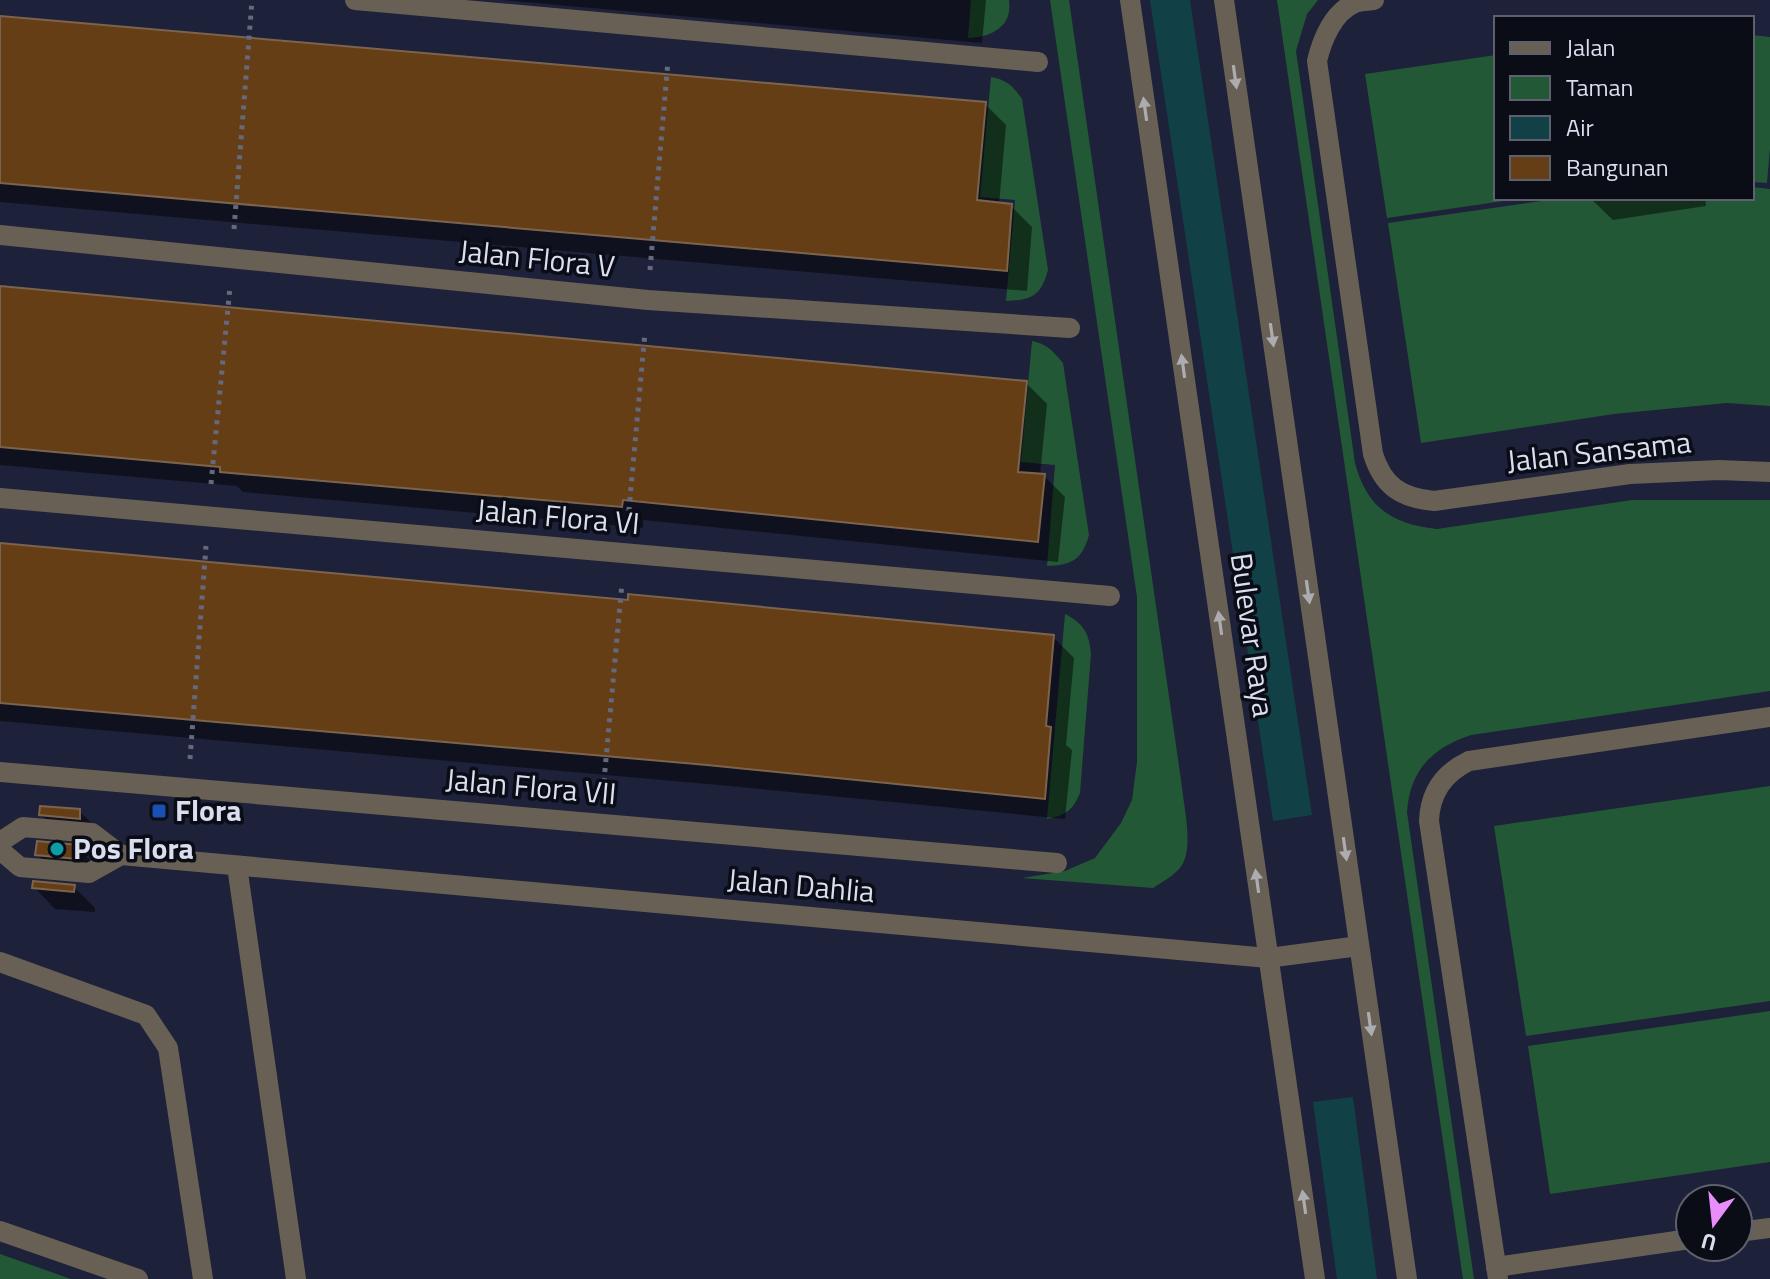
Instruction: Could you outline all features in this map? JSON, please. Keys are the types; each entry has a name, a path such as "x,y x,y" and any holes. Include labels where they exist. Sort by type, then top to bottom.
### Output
{"street":[{"path":"355,0 1038,62"},
{"name":"Bulevar Raya","path":"1130,0 1315,1279"},
{"name":"Bulevar Raya","path":"1224,0 1407,1279"},
{"name":"Jalan Sansama","path":"1365,1 1333,22 1325,35 1317,61 1373,454 1377,467 1393,488 1419,500 1434,501 1630,474 1719,470 1770,472"},
{"name":"Jalan Flora V","path":"0,235 648,300 1070,328"},
{"name":"Jalan Flora VI","path":"0,498 1110,596"},
{"path":"1674,1242 1497,1273 1429,808 1446,775 1469,761 1770,717"},
{"name":"Jalan Flora VII","path":"0,772 1057,863"},
{"path":"0,842 23,827 92,833 121,855 89,873 20,867 0,850"},
{"name":"Jalan Dahlia","path":"121,855 1268,958 1359,946"},
{"path":"237,866 296,1279"},
{"path":"0,962 146,1015 168,1048 203,1279"},
{"path":"0,1231 138,1279"}],"path":[{"path":"188,788 252,0"},
{"path":"600,824 670,28"}],"green space":[{"path":"971,0 1009,0 1008,17 1004,24 992,33 968,38"},
{"path":"1050,0 1069,0 1186,818 1188,841 1184,861 1179,869 1153,888 1022,878 1065,871 1095,858 1121,823 1132,800 1137,762 1137,597"},
{"path":"1277,0 1318,0 1307,14 1296,51 1355,463 1360,479 1374,502 1394,518 1437,529 1632,500 1770,500 1770,691 1471,735 1434,754 1413,784 1407,812 1474,1279 1463,1279"},
{"path":"1754,35 1770,37 1767,183 1754,182"},
{"path":"1494,55 1494,200 1510,200 1387,218 1365,74"},
{"path":"991,77 1009,84 1022,99 1048,270 1042,286 1034,295 1006,301 1015,200 980,197"},
{"path":"1754,187 1770,189 1770,406 1727,403 1614,414 1421,443 1388,223 1549,200 1754,200"},
{"path":"1032,341 1042,344 1063,363 1089,535 1075,560 1047,566 1055,465 1021,462"},
{"path":"1065,614 1084,630 1091,654 1080,793 1068,811 1047,819"},
{"path":"1770,786 1770,1001 1526,1036 1494,826"},
{"path":"1770,1011 1770,1162 1550,1194 1528,1046"},
{"path":"0,1254 71,1279 0,1279"}],"water":[{"path":"1150,0 1190,0 1312,815 1273,821"},
{"path":"1353,1097 1377,1279 1337,1279 1313,1102"}],"building":[{"path":"0,16 986,102 977,200 1012,204 1007,271 0,183"},
{"path":"0,286 1027,381 1018,472 1045,474 1038,542 623,500 622,507 220,472 220,467 0,447"},
{"path":"0,543 628,600 628,594 1054,635 1046,726 1051,727 1045,799 707,765 0,703"},
{"path":"40,806 80,809 80,819 39,815"},
{"path":"37,841 78,845 77,859 35,855"},
{"path":"33,881 75,885 74,892 32,888"}],"place":[{"name":"Flora","path":"159,811"},
{"name":"Pos Flora","path":"57,849"}]}
